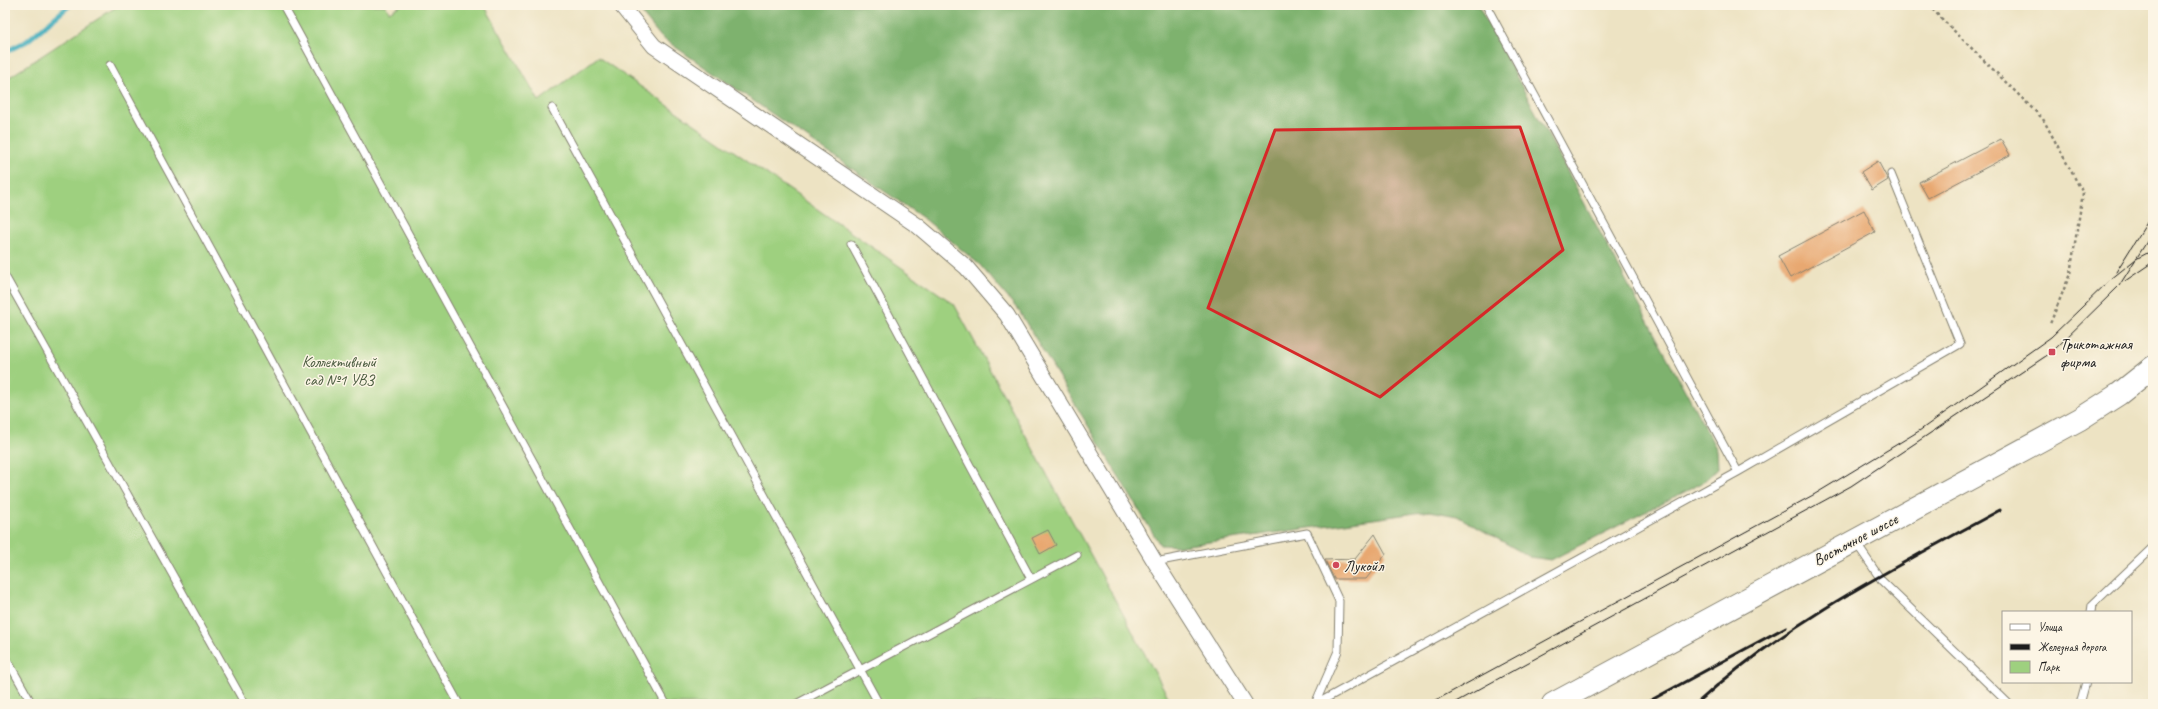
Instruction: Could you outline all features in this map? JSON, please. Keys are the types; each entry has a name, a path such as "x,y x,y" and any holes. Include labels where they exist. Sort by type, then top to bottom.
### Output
{"main road":[{"name":"Восточное шоссе","path":"1553,704 2080,419 2119,394 2153,367"}],"street":[{"path":"621,5 654,46 918,226 966,267 1007,315 1155,562 1245,704"}],"lane":[{"path":"283,5 666,704"},
{"path":"1486,5 1738,472"},
{"path":"110,65 460,704"},
{"path":"552,108 880,704"},
{"path":"1316,704 1738,472 1960,344 1891,174"},
{"path":"851,244 1031,579"},
{"path":"5,276 244,704"},
{"path":"1155,562 1307,533 1339,601 1338,651 1316,704"},
{"path":"1854,540 1882,582 2009,704"},
{"path":"2091,611 2092,605 2153,547"},
{"path":"796,704 1077,555"},
{"path":"5,656 32,704"},
{"path":"2080,704 2086,683"}],"path":[{"path":"1928,5 2043,119 2083,193 2070,274 2050,324"}],"highlighted area":[{"path":"1520,127 1563,250 1380,397 1208,308 1275,130"}],"green space":[{"name":"Коллективный сад №1 УВЗ","path":"119,5 385,5 389,12 401,5 484,5 539,101 598,57 954,304 1172,704 5,704 5,80"},
{"path":"635,5 1478,5 1717,450 1718,468 1702,483 1551,560 1530,557 1457,516 1430,511 1181,546 1160,545 1019,311 980,265 926,220 661,37"}],"building":[{"path":"2001,139 2010,155 1928,198 1919,182"},
{"path":"1878,161 1888,180 1872,190 1861,172"},
{"path":"1864,210 1875,232 1790,278 1778,256"},
{"path":"1048,530 1056,545 1040,554 1032,538"},
{"path":"1375,534 1386,554 1366,579 1334,579 1325,560 1355,559"}],"waterway":[{"path":"5,52 27,41 70,5"}],"tram line":[{"path":"2116,272 2153,213"},
{"path":"1452,704 1851,486 2052,352 2119,286 2153,232"},
{"path":"1429,704 1815,494 1919,431 2051,337 2111,279 2136,259 2153,250"},
{"path":"2125,281 2153,262"}],"railway":[{"path":"1696,704 1731,674 1804,622 1881,575 2000,510"},
{"path":"1644,704 1786,627"}],"place":[{"name":"Трикотажная фирма","path":"2052,352"},
{"name":"Лукойл","path":"1336,565"}]}
